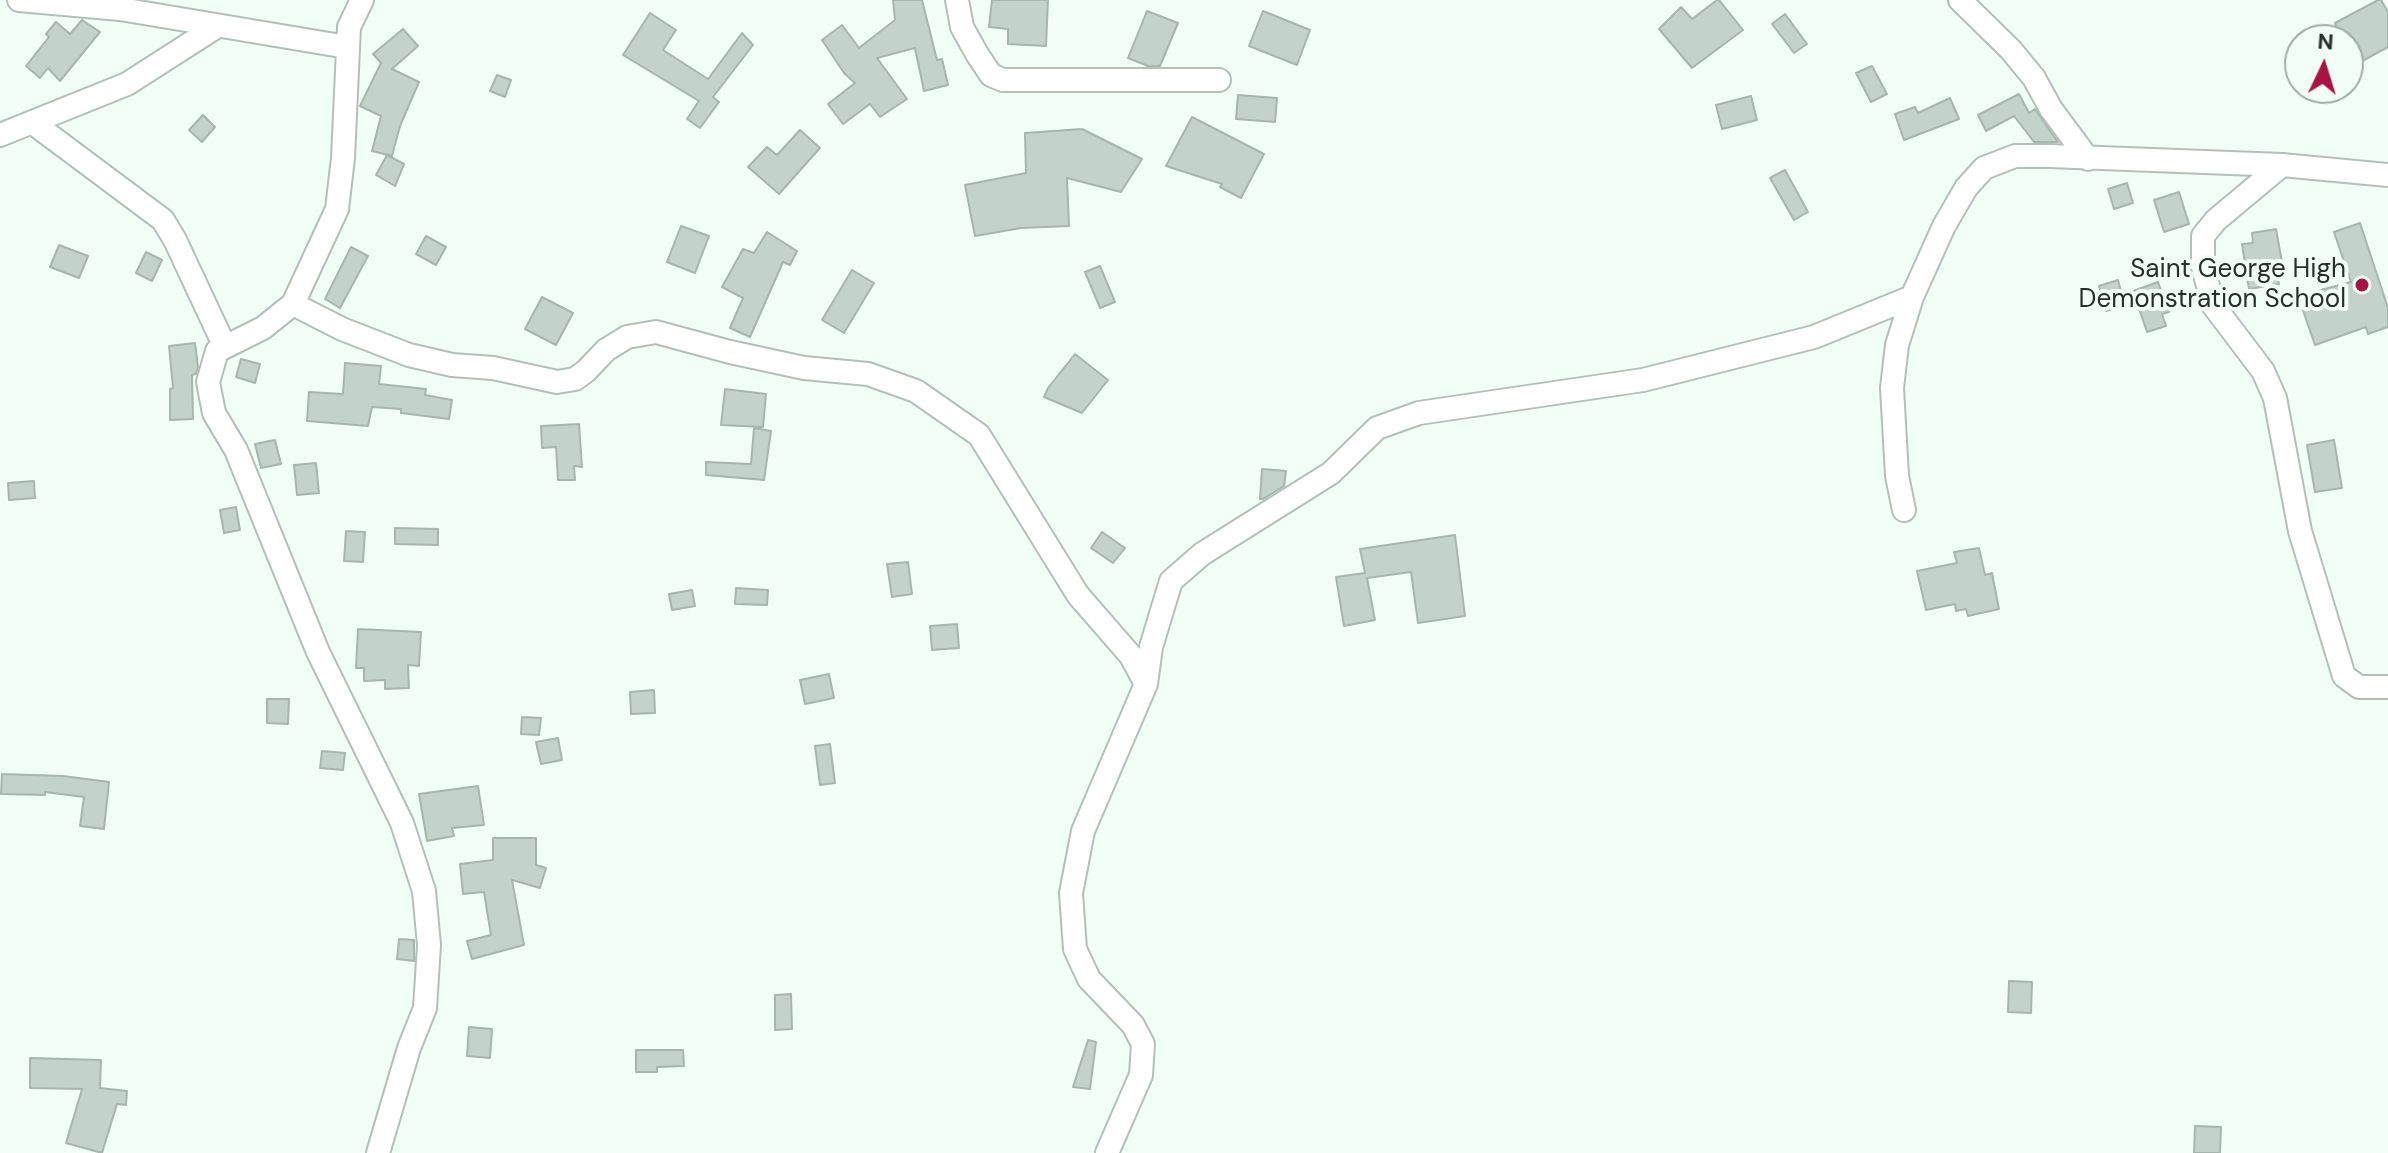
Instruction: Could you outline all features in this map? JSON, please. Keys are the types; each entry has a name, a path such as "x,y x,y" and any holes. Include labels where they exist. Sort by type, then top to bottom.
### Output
{"street":[{"path":"19,0 120,9 347,47"},
{"path":"362,0 349,27 343,158 337,209 293,304 263,328 217,351 208,382 214,413 236,450 318,652 402,823 424,891 429,945 425,1008 409,1048 378,1153"},
{"path":"957,0 962,27 977,54 991,75 1003,80 1219,80"},
{"path":"1960,0 2011,50 2034,78 2051,109 2088,159"},
{"path":"0,135 127,84 216,27"},
{"path":"33,123 163,220 225,347"},
{"path":"1904,510 1897,476 1892,388 1897,345 1912,297 1944,226 1966,188 1984,168 2015,156 2282,165 2388,175"},
{"path":"2282,165 2216,220 2203,236 2203,267 2213,305 2263,371 2275,398 2300,531 2344,676 2359,687 2388,687"},
{"path":"1107,1153 1141,1075 1143,1044 1133,1025 1089,979 1075,949 1071,893 1083,831 1146,684 1151,647 1171,581 1202,554 1331,473 1377,428 1419,413 1643,380 1814,337 1912,297"},
{"path":"293,304 342,329 409,355 452,365 493,368 533,379 557,382 575,379 606,350 627,337 656,332 804,368 868,374 916,391 979,435 1078,595 1131,656 1146,684"}],"building":[{"path":"893,0 922,0 937,60 942,59 948,85 924,91 915,48 877,58 907,99 880,117 870,104 843,124 828,104 855,83 844,73 822,40 842,25 859,48 895,20"},
{"path":"992,0 1048,0 1046,46 1008,44 1008,29 989,27"},
{"path":"1717,0 1743,30 1692,68 1659,29 1681,7 1692,19"},
{"path":"2381,0 2388,12 2388,47 2364,60 2364,24 2335,23"},
{"path":"1147,11 1178,23 1160,66 1148,66 1128,58"},
{"path":"1263,11 1310,30 1297,65 1249,46"},
{"path":"650,13 676,30 663,50 708,79 742,33 753,45 713,97 719,102 700,128 687,119 699,101 623,55"},
{"path":"1785,14 1807,44 1794,53 1772,24"},
{"path":"82,20 100,32 60,81 48,68 40,78 26,66 49,37 46,34 56,22 70,34"},
{"path":"403,29 418,46 392,69 419,82 400,126 392,156 372,151 381,116 360,106 381,63 373,54"},
{"path":"1872,66 1887,94 1871,102 1856,73"},
{"path":"497,75 511,80 505,97 490,91"},
{"path":"2019,94 2029,113 2035,109 2058,142 2034,142 2014,116 1986,131 1978,115"},
{"path":"1238,95 1277,98 1275,122 1236,119"},
{"path":"1751,96 1757,120 1722,129 1716,105"},
{"path":"1950,98 1959,119 1904,140 1895,114 1915,107 1918,113"},
{"path":"203,115 215,127 202,142 189,130"},
{"path":"1192,117 1264,154 1241,198 1220,187 1222,184 1166,166"},
{"path":"1082,129 1142,159 1121,192 1067,178 1069,226 1021,228 975,236 965,185 1026,173 1025,133"},
{"path":"800,130 820,148 779,194 748,167 767,147 777,155"},
{"path":"387,155 404,164 395,186 376,175"},
{"path":"1785,170 1808,212 1794,220 1770,178"},
{"path":"2127,183 2133,203 2114,209 2108,189"},
{"path":"2179,192 2189,224 2164,232 2154,200"},
{"path":"2360,223 2388,308 2388,327 2368,334 2366,327 2315,345 2298,296 2351,282 2334,232"},
{"path":"681,226 709,236 695,273 667,262"},
{"path":"2276,229 2282,262 2275,263 2279,284 2249,289 2242,244 2253,243 2252,233"},
{"path":"767,232 797,251 790,265 783,262 750,337 730,328 743,298 722,287 743,249 754,253"},
{"path":"426,236 446,247 436,265 416,254"},
{"path":"59,245 88,256 79,278 50,267"},
{"path":"351,247 368,256 340,308 325,299"},
{"path":"146,252 162,260 152,281 136,273"},
{"path":"1100,266 1115,302 1100,308 1085,272"},
{"path":"852,270 874,283 844,333 822,320"},
{"path":"2118,280 2125,306 2106,311 2099,286"},
{"path":"2158,282 2169,312 2162,314 2166,326 2147,332 2133,291"},
{"path":"542,297 573,313 556,345 525,329"},
{"path":"195,343 198,367 196,374 192,375 193,419 170,420 170,389 173,388 169,346"},
{"path":"1075,354 1108,380 1082,413 1044,397"},
{"path":"241,359 260,364 255,383 236,377"},
{"path":"345,363 381,366 379,384 426,389 425,395 452,400 449,419 401,413 401,409 372,407 368,426 307,421 309,392 343,394"},
{"path":"725,389 766,394 763,427 721,425"},
{"path":"579,424 582,467 574,466 575,480 558,480 556,447 542,448 541,426"},
{"path":"754,428 771,431 764,480 706,475 706,462 751,464"},
{"path":"275,440 281,464 261,468 255,444"},
{"path":"2334,440 2342,488 2315,492 2307,445"},
{"path":"316,463 319,493 297,495 294,465"},
{"path":"1262,469 1286,471 1284,486 1260,499"},
{"path":"34,481 35,498 9,500 8,483"},
{"path":"236,507 240,530 224,533 220,510"},
{"path":"395,528 438,529 438,545 395,544"},
{"path":"346,531 365,532 363,562 344,561"},
{"path":"1102,532 1125,548 1113,563 1091,548"},
{"path":"1455,535 1465,616 1418,623 1411,572 1367,578 1375,620 1344,626 1336,577 1365,573 1360,549"},
{"path":"1979,548 1985,575 1992,573 1999,609 1968,616 1966,609 1956,611 1955,604 1926,610 1917,571 1957,563 1954,552"},
{"path":"908,562 912,594 892,597 887,564"},
{"path":"736,588 768,590 767,605 735,604"},
{"path":"692,590 695,606 672,610 669,594"},
{"path":"957,624 959,648 932,650 930,626"},
{"path":"358,629 421,632 419,666 408,665 409,688 385,689 385,680 364,681 364,668 356,668"},
{"path":"829,674 834,698 805,704 800,680"},
{"path":"654,690 655,713 631,714 630,692"},
{"path":"267,699 289,699 288,724 267,723"},
{"path":"522,717 541,718 539,735 521,734"},
{"path":"558,738 562,760 541,764 536,742"},
{"path":"830,744 835,783 820,785 815,746"},
{"path":"322,751 345,753 343,770 320,768"},
{"path":"2,774 63,776 109,782 104,829 80,826 84,797 45,792 45,795 1,794"},
{"path":"478,786 484,825 452,828 454,836 427,841 419,794"},
{"path":"493,838 536,838 536,865 546,868 540,888 512,880 524,945 472,959 467,941 491,935 484,892 463,894 460,864 493,860"},
{"path":"399,939 414,940 414,961 397,959"},
{"path":"2009,981 2032,982 2031,1013 2008,1012"},
{"path":"791,994 792,1029 775,1030 775,995"},
{"path":"469,1027 492,1029 490,1058 467,1056"},
{"path":"1088,1040 1096,1042 1090,1089 1073,1087"},
{"path":"636,1050 683,1050 684,1066 657,1067 657,1072 636,1072"},
{"path":"30,1058 101,1060 100,1088 127,1091 126,1105 117,1104 102,1153 66,1143 82,1089 30,1088"},
{"path":"2195,1126 2221,1127 2220,1153 2194,1153"}],"place":[{"name":"Saint George High Demonstration School","path":"2362,285"}]}
